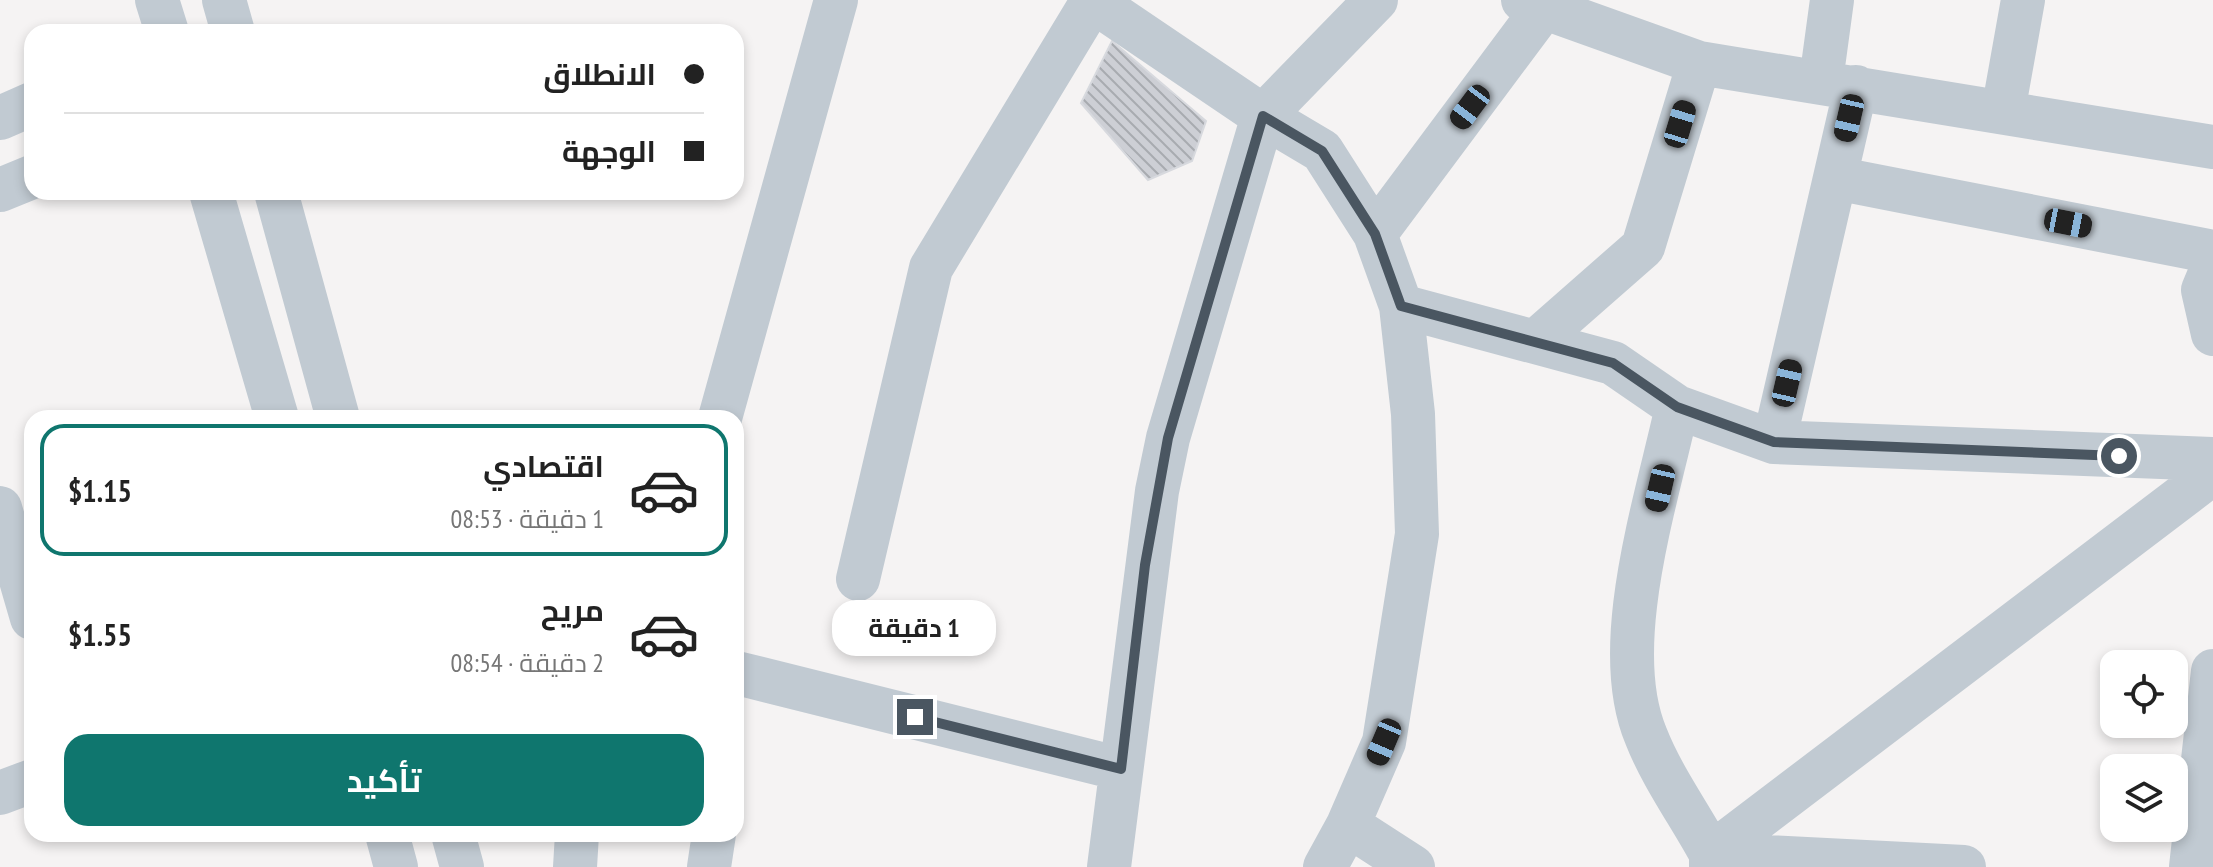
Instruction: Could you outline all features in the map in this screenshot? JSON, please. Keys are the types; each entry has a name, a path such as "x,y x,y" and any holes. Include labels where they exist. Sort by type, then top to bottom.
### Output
{"street":[{"path":"157,0 164,24"},
{"path":"722,410 836,0"},
{"path":"1109,867 1145,565 1168,438 1263,116 1376,0"},
{"path":"1774,442 1835,178 1839,84 1832,0"},
{"path":"2003,112 2023,0"},
{"path":"858,579 931,268 1093,1 1263,116 1322,151 1375,234 1401,306 1413,414 1417,534 1384,742 1348,825 1325,867"},
{"path":"1375,234 1534,3 1699,63 2213,147"},
{"path":"1537,340 1643,247 1699,63"},
{"path":"0,118 24,108"},
{"path":"1835,178 2213,252"},
{"path":"0,190 24,180"},
{"path":"213,200 275,410"},
{"path":"278,200 336,410"},
{"path":"2213,266 2203,290 2213,334"},
{"path":"1401,306 1537,340 1613,363 1677,407 1774,442 2213,459"},
{"path":"1677,407 1636,596 1631,647 1634,693 1645,736 1711,860"},
{"path":"1711,860 2213,473"},
{"path":"0,508 24,590"},
{"path":"2191,867 2213,671"},
{"path":"744,678 1121,769"},
{"path":"0,793 24,784"},
{"path":"1348,825 1413,867"},
{"path":"389,842 396,867"},
{"path":"455,842 462,867"},
{"path":"575,867 577,842"},
{"path":"709,867 713,842"},
{"path":"1711,860 1964,867"}],"building":[{"path":"1112,41 1206,121 1192,161 1148,180 1081,103"}],"route":[{"path":"915,717 1121,769 1145,565 1168,438 1263,116 1322,151 1375,234 1401,306 1537,340 1613,363 1677,407 1774,442 2119,456"}]}
